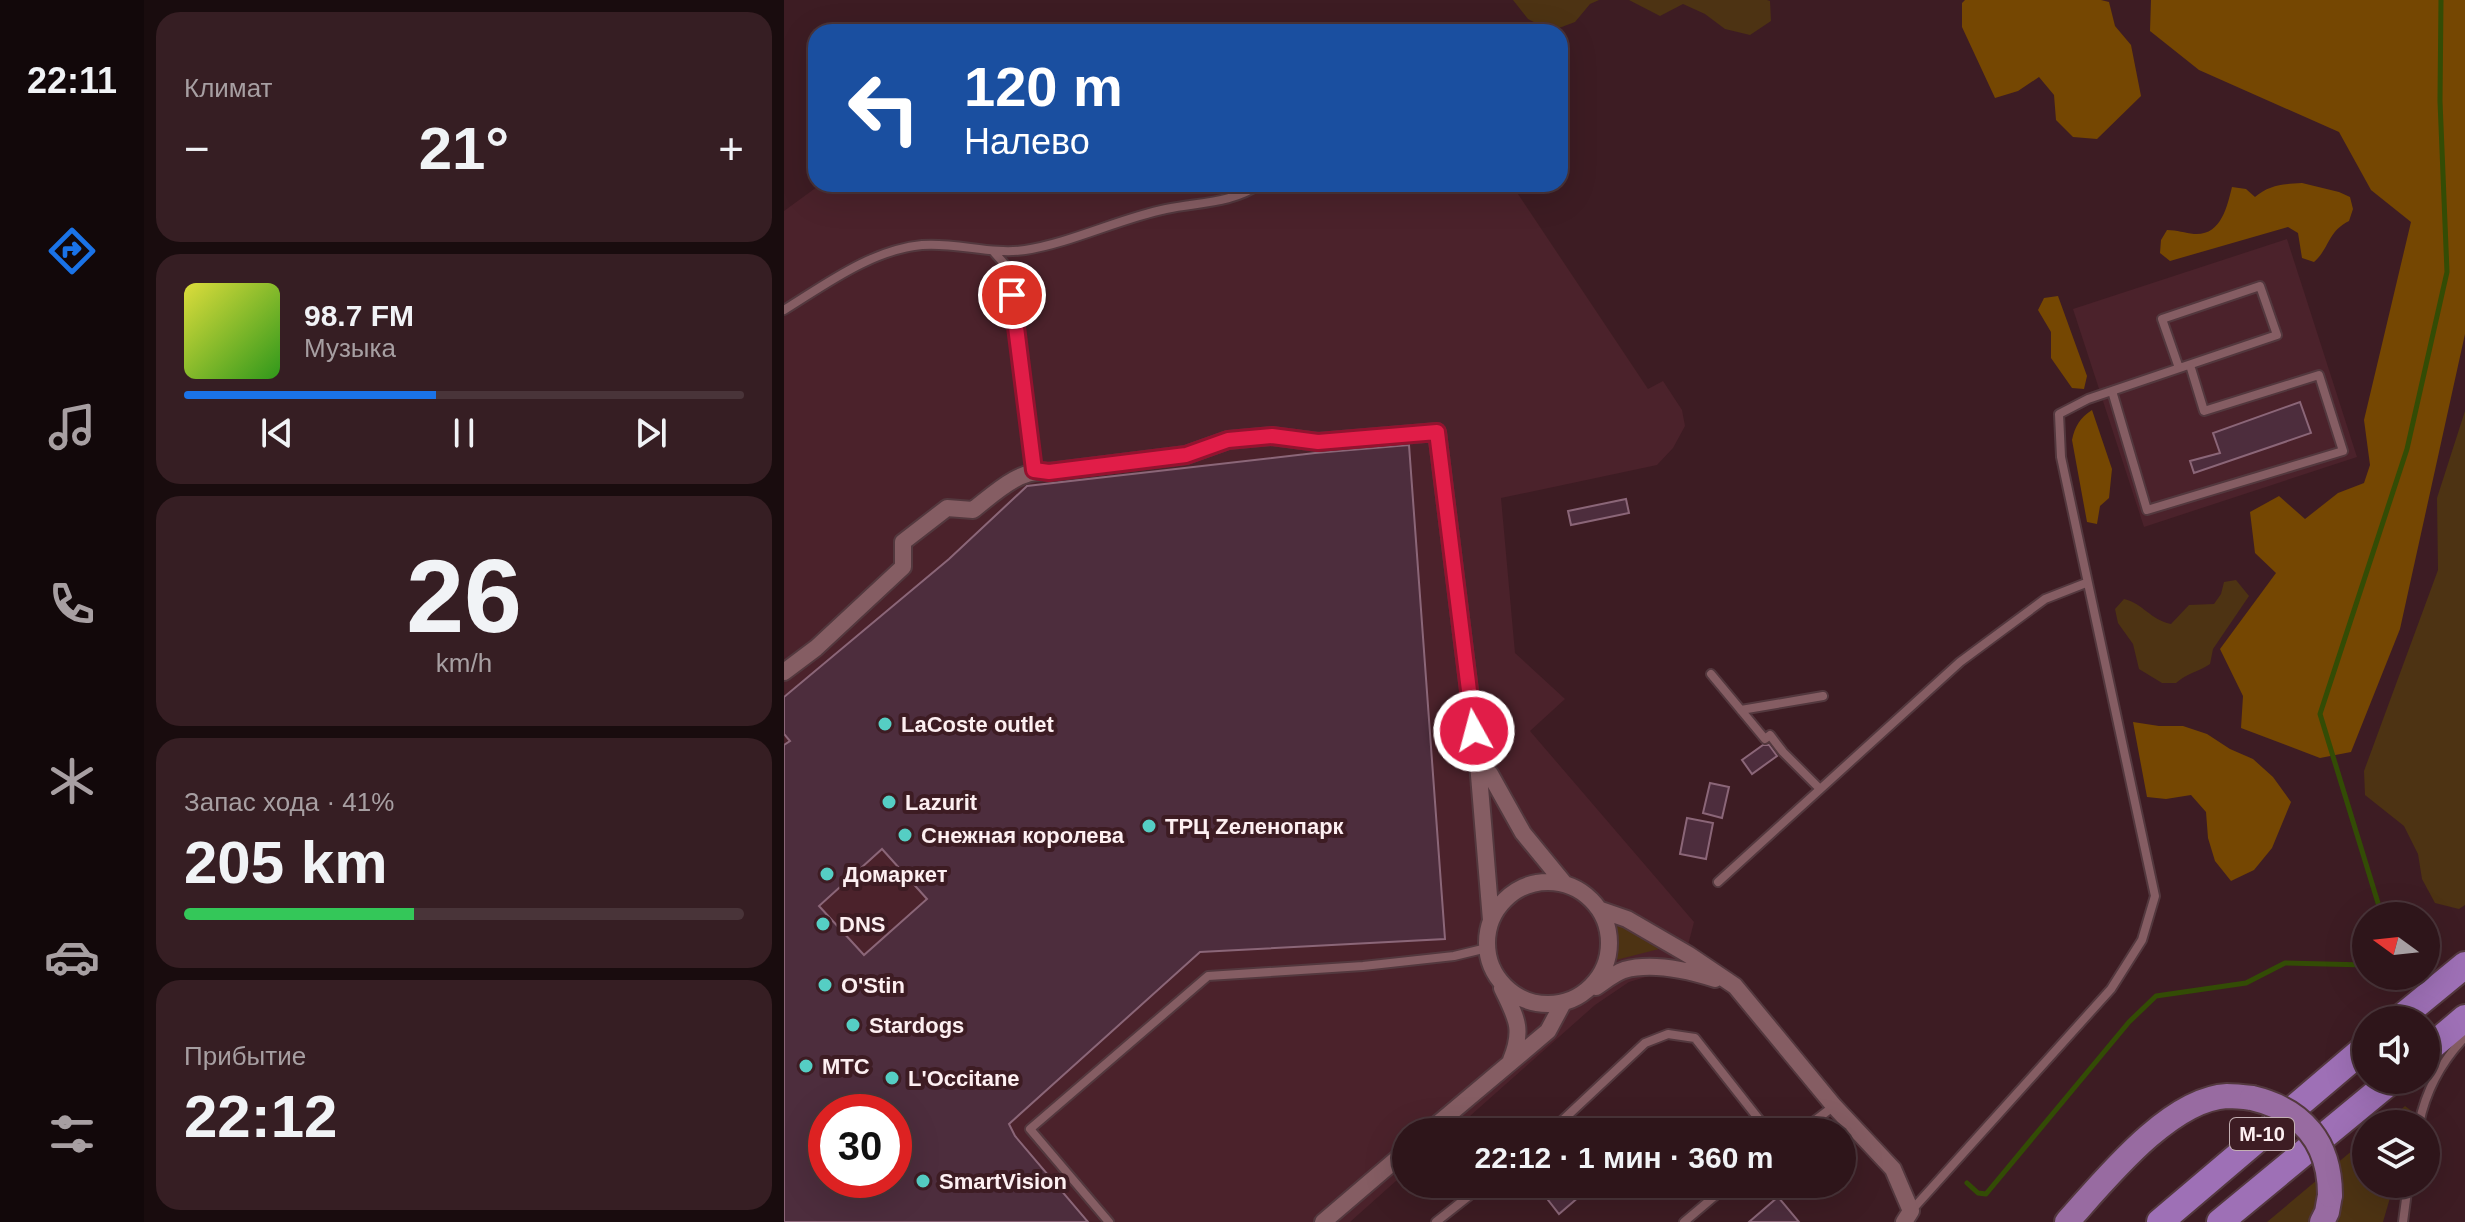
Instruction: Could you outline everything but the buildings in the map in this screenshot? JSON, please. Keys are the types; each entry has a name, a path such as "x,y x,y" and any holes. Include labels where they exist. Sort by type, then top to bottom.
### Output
{"highway":[{"path":"2415,1006 2465,965"},
{"path":"2440,1039 2465,1018"},
{"name":"М-10","path":"2160,1222 2352,1059"},
{"name":"М-10","path":"2220,1222 2375,1094"}],"main road":[{"name":"М-10","path":"2067,1222 2153,1131 2185,1109 2225,1096 2271,1102 2291,1113 2311,1132 2324,1153 2330,1175 2330,1195 2322,1222"}],"street":[{"path":"784,672 816,648 903,567 903,542 915,532 947,508 973,510 1005,485 1034,470 1049,472 1186,455 1228,440 1272,436 1318,442 1437,432 1478,763 1491,920 1487,948 1490,963 1516,1016 1519,1041 1510,1061"},
{"path":"1478,763 1490,774 1523,833 1564,883"},
{"path":"1491,920 1503,901 1521,888 1542,881 1564,883 1585,893 1601,910 1609,932 1609,955 1600,977 1584,994"},
{"path":"1601,910 1639,926 1735,986 1834,1106 1893,1169 1908,1217"},
{"path":"1497,978 1515,995 1538,1004 1563,1003 1623,971 1648,967 1690,971 1735,986"},
{"path":"1444,1118 1548,1031 1563,1003"},
{"path":"1323,1222 1392,1163"}],"lane":[{"path":"784,310 860,263 922,245 993,251 1026,250 1167,209 1227,200 1244,192"},
{"path":"993,251 1008,268 1034,470"},
{"path":"1908,1217 2111,989 2142,940 2155,896 2086,583 2061,457 2059,414 2088,399 2277,335 2260,286 2162,319 2179,368"},
{"path":"2112,391 2147,510 2343,451 2319,375 2204,411 2190,365"},
{"path":"1718,882 1960,662 2045,599 2086,583"},
{"path":"1711,674 1765,739 1770,735 1820,789"},
{"path":"1741,710 1823,696"},
{"path":"1109,1222 1030,1129 1208,976 1375,964 1454,956 1487,948"},
{"path":"1565,1118 1645,1043 1668,1034 1695,1038 1758,1118"},
{"path":"2422,1110 2424,1098 2449,1054 2465,1037"},
{"path":"1818,1118 1834,1106"},
{"path":"1436,1222 1466,1198"},
{"path":"1684,1222 1712,1198"},
{"path":"2403,1222 2406,1198"}],"shaded area":[{"path":"1513,0 1599,0 1590,4 1575,22 1568,25 1538,24 1528,19"},
{"path":"1629,0 1767,0 1770,1 1771,21 1750,35 1725,29 1705,14 1683,4 1660,16"},
{"path":"1965,0 2109,2 2115,26 2131,45 2141,96 2097,139 2073,137 2056,120 2054,95 2039,77 2018,91 1995,98 1962,27 1962,3"},
{"path":"2151,0 2465,0 2465,334 2400,629 2351,752 2320,758 2241,728 2243,696 2220,649 2276,573 2255,553 2250,512 2279,496 2305,519 2338,493 2364,483 2370,465 2364,420 2411,222 2371,190 2339,132 2199,70 2150,31"},
{"path":"2302,183 2350,197 2353,209 2349,221 2336,230 2314,262 2302,258 2298,233 2288,227 2170,261 2160,253 2161,240 2167,230 2194,234 2211,230 2217,225 2232,187 2246,189 2255,197 2277,186"},
{"path":"810,192 1517,192 1648,389 1663,381 1682,410 1685,426 1673,448 1657,465 1501,498 1515,653 1565,699 1530,731 1694,922 1680,976 1656,974 1629,982 1595,1005 1468,1118 1392,1118 1392,1184 1350,1222 784,1222 784,211"},
{"path":"2287,239 2357,457 2144,527 2073,309"},
{"path":"2058,296 2087,376 2084,389 2072,388 2051,358 2051,332 2038,310 2044,298"},
{"path":"2092,410 2112,469 2109,498 2100,506 2097,524 2087,522 2072,440 2079,423"},
{"path":"2465,411 2465,905 2459,909 2434,902 2422,879 2418,854 2404,826 2365,795 2364,771 2438,570 2437,498"},
{"path":"2236,580 2249,596 2213,649 2210,664 2176,683 2162,683 2139,669 2133,644 2118,623 2115,609 2124,599 2171,624 2189,605 2214,604 2224,582"},
{"path":"2133,722 2183,726 2207,734 2253,759 2273,777 2291,802 2272,848 2254,870 2231,881 2215,861 2208,838 2206,812 2191,795 2166,799 2147,797"},
{"path":"1617,924 1659,949 1616,960"},
{"path":"2352,1151 2352,1198 2390,1198 2383,1222 2333,1222 2342,1195 2322,1194 2311,1222 2267,1222"}],"waterway":[{"path":"2378,902 2320,714 2407,449 2447,272 2440,101 2441,0"},
{"path":"1967,1183 1978,1193 1986,1194 2129,1022 2156,996 2246,983 2285,963 2352,965"}],"place":[{"name":"LaCoste outlet","path":"885,724"},
{"name":"Lazurit","path":"889,802"},
{"name":"ТРЦ Zеленопарк","path":"1149,826"},
{"name":"Снежная королева","path":"905,835"},
{"name":"Домаркет","path":"827,874"},
{"name":"DNS","path":"823,924"},
{"name":"O'Stin","path":"825,985"},
{"name":"Stardogs","path":"853,1025"},
{"name":"МТС","path":"806,1066"},
{"name":"L'Occitane","path":"892,1078"},
{"name":"SmartVision","path":"923,1181"}],"route":[{"path":"1012,295 1034,470 1049,472 1186,455 1228,440 1272,436 1318,442 1437,432 1474,731"}]}
